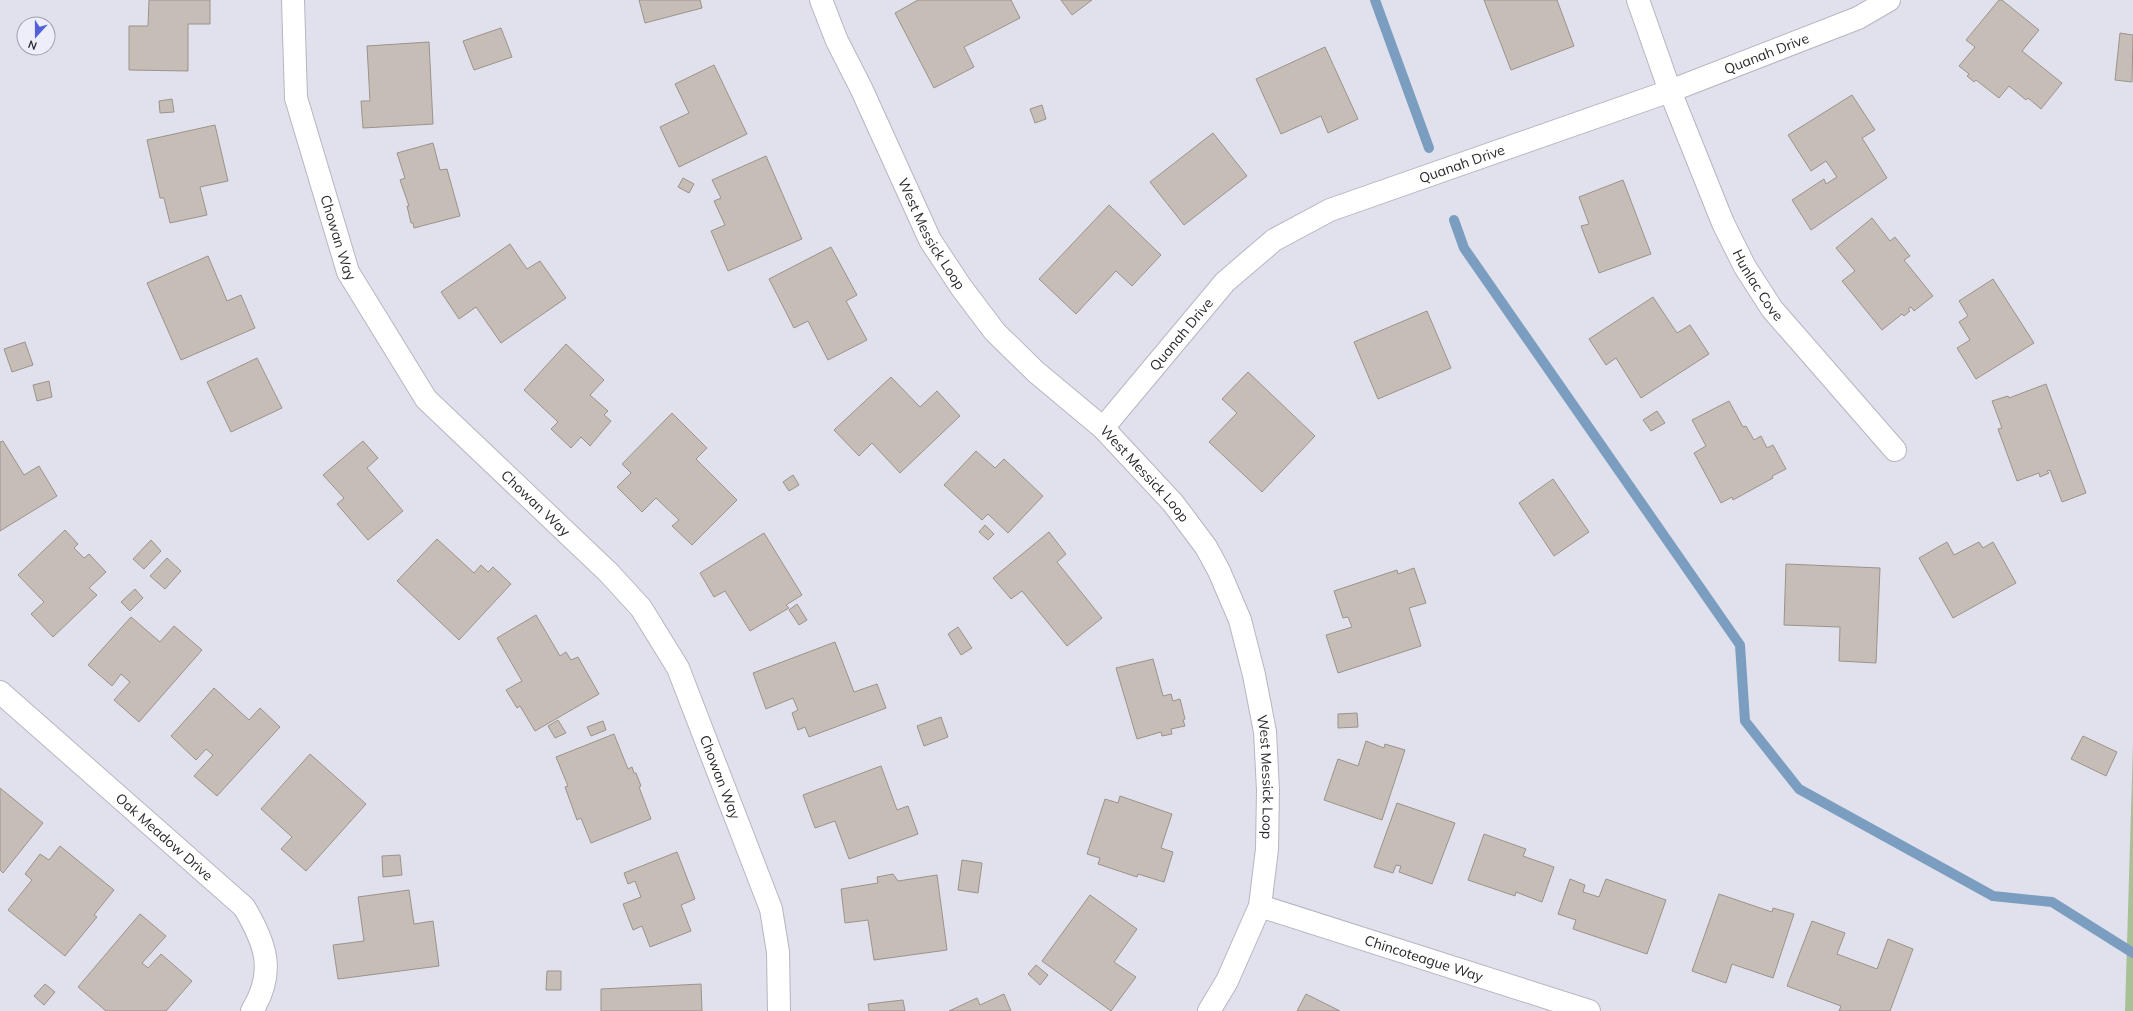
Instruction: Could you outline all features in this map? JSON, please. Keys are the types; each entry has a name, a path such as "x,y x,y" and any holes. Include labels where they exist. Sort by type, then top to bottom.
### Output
{"street":[{"name":"Chowan Way","path":"293,0 296,98 348,272 426,399 609,573 641,608 678,668 771,909 778,952 779,1011"},
{"name":"West Messick Loop","path":"821,0 837,41 861,88 930,240 953,276 995,332 1036,372 1103,428 1173,503 1206,547 1219,571 1240,620 1254,675 1265,732 1268,790 1267,849 1260,906 1227,981 1209,1011"},
{"name":"Hunlac Cove","path":"1638,0 1670,91 1723,223 1745,267 1772,309 1895,450"},
{"name":"Quanah Drive","path":"1103,428 1225,282 1274,240 1330,210 1670,91 1858,18 1889,0"},
{"name":"Oak Meadow Drive","path":"0,692 244,907 259,933 267,964 262,991 252,1011"},
{"name":"Chincoteague Way","path":"1260,906 1589,1011"}],"green space":[{"path":"2133,743 2133,1011 2125,1011"}],"building":[{"path":"149,0 210,0 210,24 188,24 188,71 129,70 129,26 148,26"},
{"path":"639,0 700,0 702,8 645,23"},
{"path":"918,0 1011,0 1020,18 964,47 974,67 934,88 895,13"},
{"path":"1061,0 1092,0 1072,15"},
{"path":"1484,0 1557,0 1574,46 1511,70"},
{"path":"1999,0 2002,0 2039,30 2022,51 2062,83 2041,109 2028,98 2026,100 2009,86 1999,98 1976,80 1974,82 1967,76 1969,74 1959,66 1975,47 1966,40"},
{"path":"501,28 512,57 474,70 463,41"},
{"path":"2120,33 2133,35 2132,82 2115,80"},
{"path":"429,42 433,124 363,128 361,101 370,101 367,46"},
{"path":"1325,47 1358,119 1328,133 1321,116 1281,134 1256,79"},
{"path":"714,65 747,134 679,167 660,127 689,113 675,84"},
{"path":"1852,95 1875,130 1862,138 1887,178 1811,230 1792,200 1824,179 1826,184 1837,177 1826,161 1811,171 1788,135"},
{"path":"172,99 174,112 160,113 159,101"},
{"path":"1042,105 1046,119 1035,123 1030,109"},
{"path":"215,125 228,181 200,187 207,215 170,223 164,198 160,198 147,140"},
{"path":"1213,133 1247,176 1184,225 1150,182"},
{"path":"433,143 440,170 447,169 460,216 414,228 413,223 411,223 407,206 409,206 400,180 405,178 397,153"},
{"path":"766,156 802,239 728,271 711,231 725,225 714,201 721,198 712,180"},
{"path":"683,178 694,184 689,193 678,187"},
{"path":"1623,180 1651,254 1599,273 1581,226 1589,224 1579,197"},
{"path":"1109,205 1161,255 1132,286 1116,271 1076,314 1039,279"},
{"path":"1872,218 1890,241 1895,237 1910,256 1904,260 1933,296 1914,311 1911,307 1908,309 1910,311 1904,316 1902,314 1882,330 1842,281 1855,271 1836,248"},
{"path":"510,244 527,269 540,261 566,298 501,343 476,307 459,319 441,292"},
{"path":"831,247 857,295 846,301 867,340 828,360 808,321 794,328 769,279"},
{"path":"208,256 227,301 241,295 255,328 181,360 147,283"},
{"path":"1993,279 2034,343 1976,379 1957,348 1970,340 1959,322 1968,316 1959,301"},
{"path":"1653,297 1677,333 1690,325 1709,354 1641,398 1616,358 1606,365 1589,339"},
{"path":"1427,311 1451,368 1378,399 1354,342"},
{"path":"25,342 33,365 12,372 4,349"},
{"path":"566,344 604,380 590,395 608,411 604,415 611,421 590,446 581,437 571,448 551,429 558,422 524,390"},
{"path":"257,358 282,408 231,432 207,382"},
{"path":"1248,372 1315,436 1262,492 1209,442 1237,413 1222,399"},
{"path":"891,377 920,407 937,391 960,416 900,473 872,443 859,456 834,430"},
{"path":"49,381 52,397 37,401 33,385"},
{"path":"2046,384 2086,493 2062,502 2050,470 2047,471 2049,473 2040,477 2039,473 2017,481 1998,429 2002,428 1992,401 2008,396 2009,398"},
{"path":"1729,401 1743,427 1746,426 1754,440 1761,436 1767,448 1773,445 1786,469 1772,476 1773,478 1733,500 1732,497 1721,503 1694,453 1706,446 1692,420"},
{"path":"1657,411 1665,423 1651,431 1643,420"},
{"path":"672,413 707,448 696,459 737,500 692,545 672,526 679,520 656,498 642,512 617,487 631,473 622,464"},
{"path":"3,441 24,475 39,466 57,496 0,531 0,442"},
{"path":"363,441 378,458 367,468 403,511 368,540 337,504 344,498 323,475"},
{"path":"976,451 995,468 1004,459 1043,496 1008,533 988,514 982,520 944,485"},
{"path":"793,475 799,485 789,491 783,482"},
{"path":"1553,479 1589,532 1554,556 1519,503"},
{"path":"985,525 994,534 988,540 979,532"},
{"path":"65,530 78,544 74,548 84,558 89,554 106,572 89,588 97,595 53,637 31,614 44,602 18,575"},
{"path":"1049,532 1066,554 1057,562 1102,618 1067,646 1022,591 1011,599 993,578"},
{"path":"764,533 802,595 786,605 789,608 750,631 725,591 714,597 700,573"},
{"path":"437,539 474,573 481,565 488,572 493,567 511,584 459,640 397,581"},
{"path":"151,540 161,551 144,569 133,559"},
{"path":"1947,542 1954,555 1979,542 1983,548 1993,542 2016,583 1953,618 1919,558"},
{"path":"167,558 181,571 165,589 150,576"},
{"path":"1786,564 1880,568 1876,663 1839,661 1840,627 1784,625"},
{"path":"1414,568 1426,603 1409,608 1421,646 1338,673 1326,635 1352,627 1348,617 1343,618 1334,591 1397,570 1398,574"},
{"path":"135,589 143,598 130,611 121,602"},
{"path":"797,604 807,620 799,625 789,610"},
{"path":"536,615 560,656 566,652 571,660 578,657 599,694 535,731 520,706 517,708 506,690 522,681 497,638"},
{"path":"131,617 160,642 174,626 202,650 139,722 114,700 130,682 121,674 112,686 88,665"},
{"path":"958,627 972,648 961,655 948,634"},
{"path":"835,642 854,692 877,684 886,708 809,737 805,727 798,730 792,713 798,710 793,698 766,709 753,673"},
{"path":"1153,659 1163,696 1171,694 1173,701 1180,699 1185,719 1183,720 1185,726 1171,729 1172,734 1162,736 1161,732 1137,739 1116,668"},
{"path":"214,688 249,720 260,708 280,727 217,796 194,776 213,755 206,749 196,760 171,736"},
{"path":"1357,713 1358,727 1338,728 1338,714"},
{"path":"941,717 948,737 924,746 917,726"},
{"path":"558,720 566,733 555,738 548,726"},
{"path":"603,721 606,730 591,736 587,727"},
{"path":"614,734 628,769 632,767 634,773 636,773 641,786 639,787 651,819 591,843 581,818 577,820 565,787 568,786 556,757"},
{"path":"2083,736 2117,752 2106,776 2071,759"},
{"path":"1366,741 1384,748 1385,744 1405,750 1382,820 1324,800 1338,759 1358,766"},
{"path":"310,754 366,804 306,871 281,849 292,837 261,809"},
{"path":"881,766 897,810 908,806 918,834 849,859 835,821 815,828 803,795"},
{"path":"0,788 43,823 3,873 0,870"},
{"path":"1120,796 1172,814 1161,848 1173,852 1164,882 1138,874 1137,877 1098,864 1100,858 1087,854 1105,799 1118,803"},
{"path":"1397,803 1455,823 1432,884 1399,872 1401,866 1396,865 1393,873 1374,867"},
{"path":"1484,834 1526,849 1523,856 1554,867 1542,902 1516,892 1515,896 1468,880"},
{"path":"60,846 114,890 94,915 97,917 65,956 8,910 32,880 25,874 40,854 49,860"},
{"path":"677,852 695,899 681,905 691,931 650,947 642,926 633,930 623,904 641,897 635,881 628,884 624,873"},
{"path":"400,855 402,875 383,877 382,856"},
{"path":"962,860 982,863 978,893 958,890"},
{"path":"893,874 898,881 937,875 947,950 874,960 868,920 845,923 841,889 878,883 877,877"},
{"path":"1570,879 1585,885 1583,892 1599,897 1606,879 1666,900 1647,954 1573,929 1576,920 1558,914"},
{"path":"409,890 414,924 433,921 439,966 338,979 333,945 364,941 358,897"},
{"path":"1719,894 1772,912 1773,908 1794,914 1773,978 1732,964 1726,983 1692,971"},
{"path":"1090,895 1137,929 1114,962 1136,977 1111,1011 1042,961"},
{"path":"140,914 166,936 142,963 148,968 161,954 192,981 166,1011 106,1011 78,987"},
{"path":"1812,921 1845,933 1837,954 1877,969 1888,939 1913,949 1890,1011 1839,1011 1841,1006 1787,986"},
{"path":"1036,965 1048,975 1040,985 1028,974"},
{"path":"547,971 561,971 561,990 546,990"},
{"path":"45,984 55,992 44,1005 34,996"},
{"path":"701,984 702,1011 601,1011 601,989"},
{"path":"1004,994 1011,1011 949,1011 977,998 980,1005"},
{"path":"1306,994 1340,1011 1297,1011"},
{"path":"903,1000 905,1011 869,1011 868,1004"}],"waterway":[{"path":"1375,0 1429,148"},
{"path":"1454,220 1464,248 1740,645 1745,721 1799,789 1993,896 2052,902 2133,953"}]}
